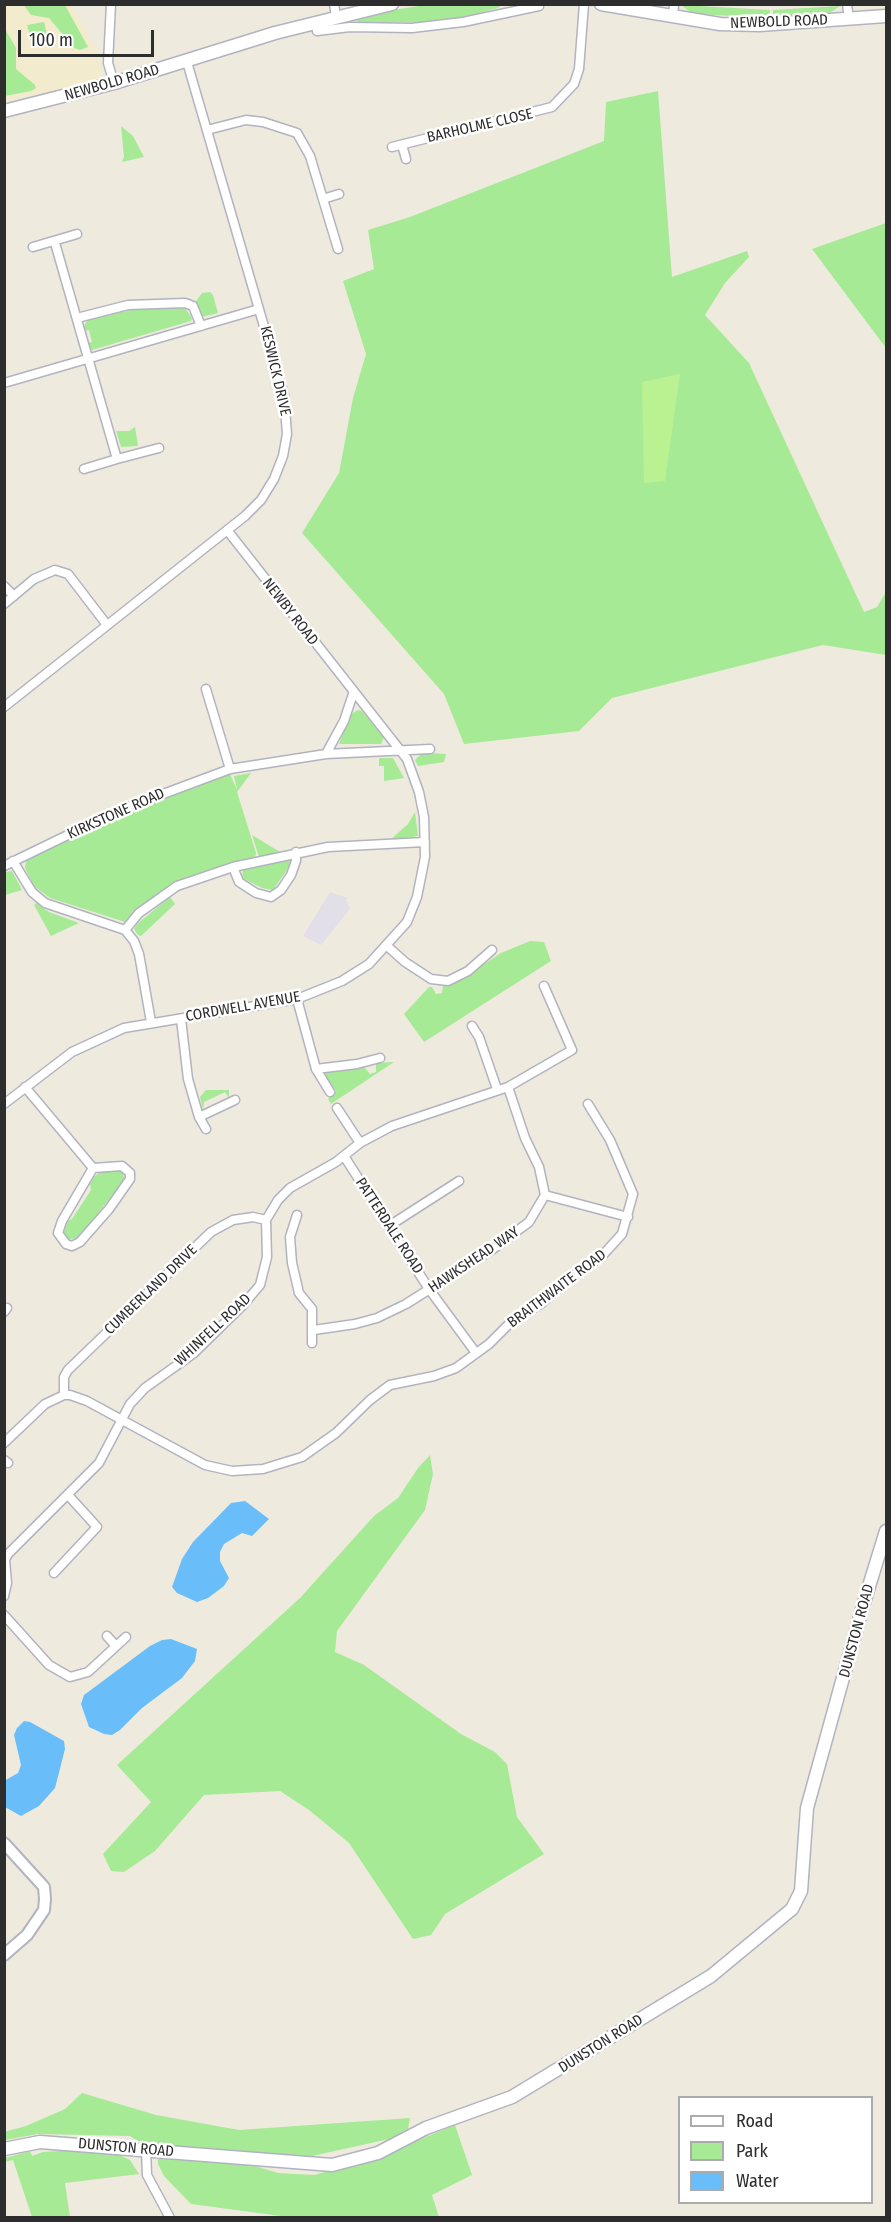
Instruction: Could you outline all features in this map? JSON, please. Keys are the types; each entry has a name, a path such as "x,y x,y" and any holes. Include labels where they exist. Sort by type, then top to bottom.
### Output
{"main road":[{"name":"NEWBOLD ROAD","path":"4,111 187,62 335,11 392,4"},
{"name":"NEWBOLD ROAD","path":"601,4 673,11 720,24 759,25 886,16"},
{"name":"DUNSTON ROAD","path":"4,2150 40,2142 146,2149 264,2162 332,2165 378,2153 426,2128 512,2097 532,2087 711,1976 792,1909 801,1891 807,1808 886,1531"}],"street":[{"path":"111,4 108,63 114,83"},
{"name":"BARHOLME CLOSE","path":"392,147 552,107 574,84 579,69 584,4"},
{"path":"847,4 849,19"},
{"path":"317,31 350,27 412,28 463,22 539,6"},
{"name":"KESWICK DRIVE","path":"8,704 227,530 261,500 277,472 287,434 284,395 187,62"},
{"path":"207,130 246,120 263,122 297,133 304,141 310,156 338,249"},
{"path":"402,145 405,159"},
{"path":"323,199 339,194"},
{"path":"33,247 55,243 77,234"},
{"path":"55,243 117,459"},
{"path":"76,318 128,305 184,303 193,306 201,326"},
{"path":"4,383 260,309"},
{"path":"84,469 159,448"},
{"name":"NEWBY ROAD","path":"227,530 353,694 400,749"},
{"path":"4,604 45,573 55,570 68,574 107,625"},
{"path":"4,586 14,596"},
{"path":"206,689 230,769"},
{"path":"4,693 8,704"},
{"path":"326,754 344,721 353,694"},
{"name":"CORDWELL AVENUE","path":"4,1104 55,1064 89,1042 124,1028 297,999 342,981 369,964 407,922 423,874 425,842 420,792 400,749"},
{"name":"KIRKSTONE ROAD","path":"4,866 115,812 230,769 326,754 430,749"},
{"path":"125,930 139,913 170,891 233,867 327,847 425,842"},
{"path":"233,867 239,882 256,892 271,897 281,890 291,875 296,861 296,852"},
{"path":"13,861 32,892 45,903 125,930 134,941 139,954 151,1022"},
{"path":"386,945 405,962 430,979 448,981 476,965 492,950"},
{"path":"266,1220 278,1200 290,1188 344,1156 360,1143 392,1126 507,1086 572,1050 544,986"},
{"path":"297,999 315,1069 330,1092"},
{"path":"181,1019 188,1079 199,1116 206,1129"},
{"path":"472,1026 479,1037 497,1089"},
{"path":"315,1069 357,1064 380,1058"},
{"path":"507,1086 525,1138 539,1167 545,1195 628,1217 633,1194 610,1140 588,1104"},
{"path":"25,1087 93,1168"},
{"path":"199,1116 236,1100"},
{"path":"337,1108 360,1143"},
{"name":"PATTERDALE ROAD","path":"344,1156 429,1289 476,1353"},
{"path":"122,1166 130,1173 130,1179 109,1209 80,1242 72,1246 66,1245 58,1233 62,1221 93,1168 122,1166"},
{"path":"390,1226 459,1182"},
{"name":"HAWKSHEAD WAY","path":"314,1330 333,1329 377,1318 406,1304 519,1231 529,1222 545,1195"},
{"path":"297,1215 290,1237 292,1263 299,1293 312,1309 314,1330 312,1343"},
{"name":"CUMBERLAND DRIVE","path":"64,1395 64,1377 68,1370 211,1232 233,1220 253,1217 266,1220"},
{"name":"BRAITHWAITE ROAD","path":"64,1395 87,1401 205,1465 232,1471 263,1469 302,1457 336,1433 390,1385 434,1376 456,1368 512,1321 542,1302 571,1277 601,1257 622,1234 628,1217"},
{"name":"WHINFELL ROAD","path":"4,1596 7,1583 5,1560 11,1550 99,1463 130,1404 145,1388 194,1353 260,1285 267,1257 266,1220"},
{"path":"4,1443 45,1404 64,1395"},
{"path":"54,1573 97,1527 68,1495"},
{"path":"4,1615 49,1665 70,1677 88,1672 126,1637"},
{"path":"107,1636 116,1646"},
{"path":"4,1843 44,1887 45,1899 44,1910 27,1935 4,1955"},
{"path":"146,2149 147,2175 170,2217"}],"shaded area":[{"path":"5,5 72,5 101,58 102,82 5,101"},
{"path":"330,892 348,898 346,900 350,909 321,945 303,936"}],"green space":[{"path":"24,5 65,5 88,47 80,50 74,48 49,18 31,15"},
{"path":"425,5 501,5 498,8 458,19 433,22 360,23 356,20 374,13"},
{"path":"681,5 770,10 770,15 755,17 693,14"},
{"path":"840,6 828,14 774,17 773,15 773,10"},
{"path":"44,22 48,38 32,42 27,25"},
{"path":"4,27 16,48 16,69 35,85 36,88 31,91 5,96"},
{"path":"658,91 672,277 747,251 749,257 725,283 705,315 749,363 864,612 877,607 886,592 886,655 823,645 612,698 579,731 464,744 444,694 302,533 339,473 353,398 366,354 343,281 374,269 368,230 410,217 604,141 606,102"},
{"path":"121,126 133,136 144,157 122,162 124,157"},
{"path":"886,223 886,348 812,249"},
{"path":"210,292 218,313 202,317 193,305 202,293"},
{"path":"146,307 185,308 192,318 191,321 92,350 89,347 88,343 92,342 89,330 84,331 83,328 88,319"},
{"path":"680,374 665,481 644,483 642,382"},
{"path":"135,427 138,446 121,447 116,431 129,431"},
{"path":"358,710 362,711 384,737 381,744 339,744 351,714"},
{"path":"422,753 446,754 444,762 418,766 415,760"},
{"path":"379,758 393,758 404,778 384,781 384,766 379,766"},
{"path":"251,773 237,792 256,853 255,857 173,885 125,922 50,898 34,886 25,868 26,861 32,857 146,805 230,774 237,790 234,776"},
{"path":"415,812 418,836 390,840 408,824"},
{"path":"252,835 280,852 259,857"},
{"path":"291,860 291,864 273,890 262,888 242,878 243,870"},
{"path":"12,871 22,890 5,895 5,872"},
{"path":"170,897 175,904 141,936 138,935 134,929 137,924"},
{"path":"36,903 49,912 79,923 51,936 34,905"},
{"path":"530,941 544,942 551,961 424,1042 404,1014 429,987 432,987 436,994 442,993 443,986 457,982 501,953"},
{"path":"394,1062 331,1104 328,1099 336,1091 325,1075 328,1070 364,1067 370,1074 376,1072 376,1063"},
{"path":"206,1090 229,1090 229,1098 225,1092 204,1102 203,1110 200,1097"},
{"path":"118,1169 122,1171 125,1181 119,1192 114,1193 79,1237 68,1240 64,1232 68,1221 72,1219 91,1190 90,1184 94,1177 99,1173"},
{"path":"430,1455 433,1474 425,1510 337,1631 335,1652 364,1665 461,1734 495,1752 507,1764 517,1817 544,1854 445,1914 431,1935 413,1939 349,1843 309,1810 280,1791 204,1795 155,1851 124,1872 111,1871 103,1854 151,1802 117,1765 300,1598 374,1516 398,1498 418,1468"},
{"path":"82,2093 156,2115 239,2130 410,2118 408,2129 389,2139 303,2158 254,2158 138,2141 130,2136 38,2134 5,2140 4,2132 26,2126 65,2109"},
{"path":"455,2125 472,2175 432,2195 439,2217 296,2218 191,2204 164,2176 158,2164 158,2157 242,2162 278,2173 314,2175 375,2158"},
{"path":"76,2150 115,2153 130,2160 139,2174 65,2183 70,2217 32,2217 13,2160 5,2162 5,2158 30,2151 32,2156 43,2152"}],"water":[{"path":"245,1501 269,1519 252,1536 242,1533 224,1544 220,1552 220,1561 229,1578 224,1586 208,1598 197,1602 177,1593 172,1587 182,1559 193,1542 231,1503"},
{"path":"171,1639 197,1649 195,1661 182,1678 142,1708 112,1735 89,1727 81,1704 84,1695 150,1646 162,1640"},
{"path":"24,1721 64,1741 65,1749 55,1788 39,1806 21,1816 5,1807 4,1781 18,1773 21,1765 14,1735"}]}
